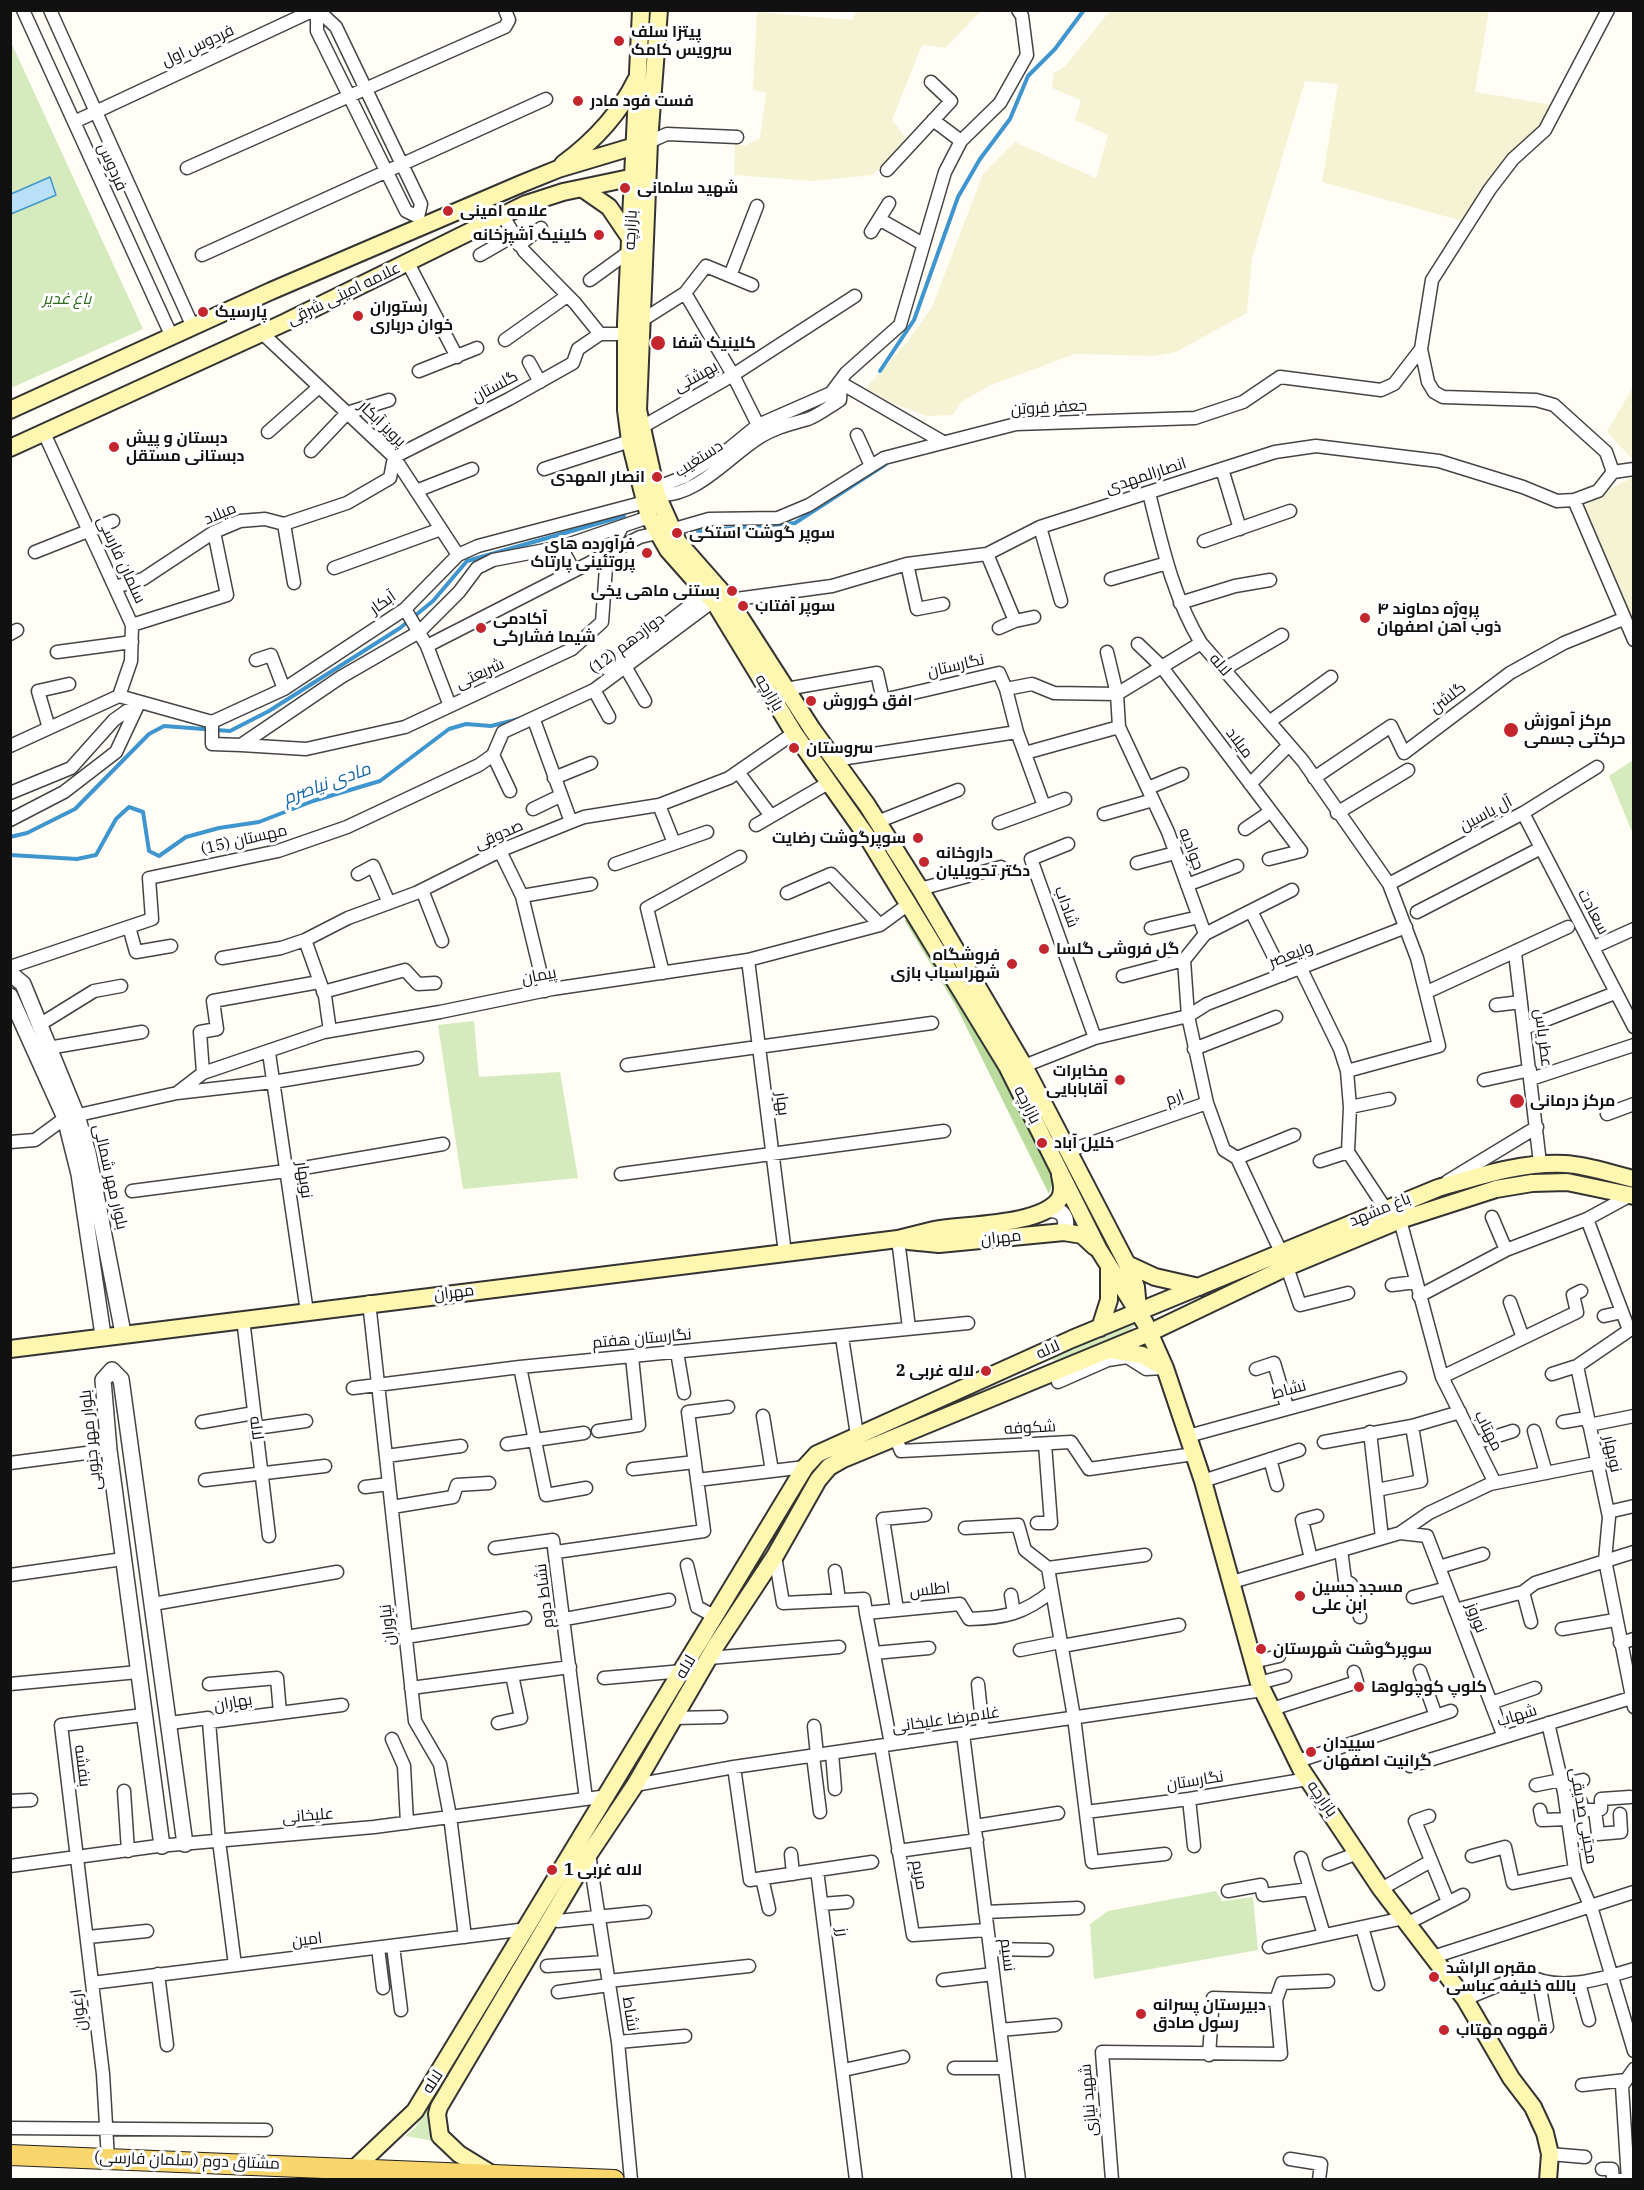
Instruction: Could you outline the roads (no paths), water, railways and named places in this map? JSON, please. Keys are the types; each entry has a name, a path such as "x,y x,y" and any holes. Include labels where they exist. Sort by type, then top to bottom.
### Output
{"main road":[{"name":"بازارچه","path":"641,10 639,74 642,144"},
{"name":"بازارچه","path":"659,10 642,144 634,177 626,334 626,410 630,441 650,505 664,532 668,550 710,597 794,733 830,782 860,810 875,829 1024,1066 1127,1264 1136,1287 1139,1313"},
{"path":"554,171 587,146 612,119 639,74"},
{"name":"علامه امینی شرقی","path":"10,410 193,327 554,171 642,144"},
{"path":"614,153 622,157 634,177"},
{"name":"بازارچه","path":"634,177 641,321 638,410 642,426 650,505"},
{"name":"علامه امینی شرقی","path":"10,448 262,333 526,204 563,192 634,177"},
{"path":"583,189 609,207 630,245"},
{"path":"492,198 499,199 503,204 504,210 500,218"},
{"name":"بازارچه","path":"664,532 678,542 729,600 834,760 860,810"},
{"name":"بازارچه","path":"915,896 1007,1066 1109,1269 1139,1313 1165,1368 1203,1481 1261,1687 1308,1779 1381,1889 1465,1999 1510,2078 1533,2107 1545,2133 1550,2154 1548,2180"},
{"name":"باغ مشهد","path":"1149,1333 1284,1259 1385,1208 1438,1188 1493,1172 1540,1163 1567,1164 1633,1190"},
{"path":"1047,1210 1059,1200 1063,1188 1059,1171"},
{"path":"1493,1172 1496,1189"},
{"name":"باغ مشهد","path":"1139,1313 1199,1287 1496,1189 1532,1183 1567,1182 1606,1189 1633,1190"},
{"name":"مهران","path":"10,1349 103,1335 307,1312 369,1302 898,1239 934,1230 1029,1217 1047,1210"},
{"name":"مهران","path":"898,1239 939,1244 1064,1232 1082,1235 1099,1250"},
{"path":"1127,1264 1155,1277 1199,1287"},
{"path":"1100,1328 1109,1300 1109,1269"},
{"name":"لاله","path":"355,2168 415,2111 462,2052 635,1785 683,1671 805,1467 817,1454 856,1435 1037,1355 1139,1313"},
{"name":"لاله","path":"490,2173 446,2143 440,2136 437,2125 439,2107 462,2052 526,1929 608,1796 656,1732 674,1718 709,1659 776,1556 818,1480 829,1467 843,1459 1053,1379 1109,1349 1149,1333"},
{"path":"1109,1349 1142,1355 1165,1368"},
{"path":"1037,1355 1053,1379"},
{"name":"مشتاق دوم (سلمان فارسی)","path":"10,2155 490,2173 614,2180"}],"street":[{"name":"فردوس","path":"23,10 172,337"},
{"name":"فردوس","path":"50,10 193,327"},
{"name":"فردوس اول","path":"74,122 316,10"},
{"path":"316,10 336,27 421,204 418,217 406,211 317,31 316,10"},
{"path":"187,168 506,27 509,20 505,10"},
{"name":"دستغیب","path":"650,505 666,496 691,487 759,437 782,425 810,418 840,400 846,373 900,325 945,172 961,141 1000,103 1027,55 1022,16 1017,10"},
{"path":"1608,10 1545,130 1513,159 1490,189 1432,280 1421,349 1428,381 1434,393 1443,397 1536,400 1554,405 1606,452 1613,472"},
{"path":"887,170 951,101 931,82"},
{"path":"202,255 546,99"},
{"path":"933,120 961,141"},
{"path":"642,144 667,134 737,137"},
{"path":"871,232 889,203"},
{"path":"730,276 757,206"},
{"path":"500,218 516,241 600,333 626,334"},
{"path":"879,219 923,244"},
{"path":"480,255 541,228"},
{"path":"590,280 630,245"},
{"path":"408,263 457,357"},
{"path":"641,321 685,293 706,266 752,285"},
{"path":"685,293 733,375 758,425"},
{"path":"505,340 567,296"},
{"name":"بهشتی","path":"642,426 733,375 855,296"},
{"name":"پرویز آبکار","path":"262,333 394,457 458,555"},
{"name":"گلستان","path":"394,457 573,363 578,349 600,333"},
{"path":"419,371 477,348"},
{"name":"جعفر فروتن","path":"664,532 709,519 778,518 808,505 884,458 1016,424 1195,418 1243,402 1280,376 1382,390 1394,384 1421,349"},
{"path":"529,362 540,382"},
{"path":"842,383 943,442"},
{"name":"دستغیب","path":"650,505 660,486 684,477 730,448 758,425 831,393 842,383"},
{"path":"268,432 320,387"},
{"path":"311,451 347,413 388,400"},
{"name":"سلمان فارسی","path":"44,433 132,625 130,661 119,696"},
{"path":"857,435 871,466"},
{"path":"544,469 630,441"},
{"name":"انصارالمهدی","path":"729,600 831,586 907,564 987,554 1041,527 1275,452 1316,447 1439,461 1523,487 1557,501 1574,500"},
{"name":"میلاد","path":"115,587 143,579 214,532 240,520 265,519 284,524 347,503 373,490 390,478 394,457"},
{"path":"416,491 472,469"},
{"path":"1222,469 1240,529"},
{"path":"1634,469 1613,472 1598,491 1574,500 1623,619 1634,640"},
{"name":"لاله","path":"1149,493 1180,603 1201,643 1289,745 1314,778 1389,884 1406,927"},
{"path":"10,746 119,696 212,722 212,744 241,745 340,677 419,632 459,592 477,568 493,560 561,547 622,527 650,505"},
{"name":"آبکار","path":"212,722 284,688 405,609 458,555 478,546 650,505"},
{"path":"1204,541 1290,511"},
{"path":"35,552 113,521"},
{"path":"284,524 294,583"},
{"path":"607,554 622,527"},
{"path":"1041,527 1061,601"},
{"path":"334,568 441,529"},
{"path":"132,625 227,595 214,532"},
{"path":"427,646 640,537 664,532"},
{"path":"561,547 574,571"},
{"name":"شریعتی","path":"241,745 306,749 405,727 572,650 602,622 607,554"},
{"path":"987,554 1015,621"},
{"path":"1111,579 1167,563"},
{"path":"907,564 917,609 943,604"},
{"path":"1180,603 1235,586 1270,580"},
{"name":"دوازدهم (12)","path":"493,755 503,732 534,720 594,690 712,602 710,597 705,594 681,610 607,669"},
{"path":"405,609 427,646 450,706"},
{"path":"999,628 1015,621 1034,617"},
{"name":"گلشن","path":"1314,778 1391,726 1404,753 1510,673 1564,643 1623,619"},
{"path":"1224,669 1282,635"},
{"path":"57,652 132,642"},
{"path":"1044,806 1017,732 1006,689 1032,684 1054,693 1117,694 1201,643"},
{"path":"1138,644 1161,666"},
{"name":"جوادیه","path":"1107,652 1117,694 1119,727 1175,853 1205,934"},
{"path":"256,660 271,655 284,688"},
{"name":"میلاد","path":"1161,666 1301,851 1269,859"},
{"path":"626,668 645,701"},
{"name":"نگارستان","path":"786,689 877,673 883,700 999,673 1006,689"},
{"path":"1269,722 1330,677"},
{"path":"49,728 38,691 69,684"},
{"path":"594,690 609,717"},
{"path":"10,793 71,768 114,720 139,703"},
{"path":"10,820 64,792 116,752 139,703"},
{"path":"534,720 571,822"},
{"path":"1025,753 1119,727"},
{"path":"834,760 1017,732"},
{"name":"صدوقی","path":"222,958 281,948 305,940 348,918 422,890 500,851 584,817 659,805 729,778 794,733"},
{"path":"1250,784 1289,745"},
{"path":"493,755 510,791"},
{"name":"مهستان (15)","path":"10,967 152,919 149,878 278,851 347,827 493,755"},
{"path":"554,778 591,763"},
{"name":"آل یاسین","path":"1389,884 1523,813 1597,766"},
{"path":"1337,813 1408,770"},
{"path":"738,772 771,816"},
{"path":"1104,814 1150,794 1182,774"},
{"path":"756,825 830,782"},
{"path":"875,829 958,790"},
{"path":"533,809 560,796"},
{"path":"999,823 1065,799"},
{"path":"659,805 674,843"},
{"path":"1245,829 1270,812"},
{"name":"سعادت","path":"1523,813 1594,947 1615,993 1633,1023"},
{"path":"615,864 707,832"},
{"name":"شاداب","path":"1068,844 1031,859 1095,1038"},
{"path":"1417,912 1541,848"},
{"path":"500,851 522,896 544,991"},
{"path":"1137,863 1175,853"},
{"path":"663,973 647,908 740,857"},
{"path":"358,874 373,866 389,903"},
{"path":"1187,885 1237,866"},
{"path":"915,896 1001,867"},
{"path":"787,893 831,874 880,925"},
{"path":"522,896 591,884"},
{"path":"422,890 442,942"},
{"path":"1123,976 1184,960 1205,934 1292,890"},
{"name":"پیمان","path":"177,1093 203,1073 330,1031 544,991 748,960 880,925 915,896"},
{"path":"1251,911 1283,975"},
{"path":"1151,928 1199,917"},
{"path":"129,927 135,952 171,946"},
{"path":"1347,1071 1439,1046 1427,992 1406,927"},
{"name":"ولیعصر","path":"1024,1066 1095,1038 1188,1016 1207,1004 1406,927"},
{"path":"1427,992 1568,927"},
{"path":"1594,947 1634,929"},
{"path":"305,940 321,987 330,1031"},
{"name":"عطر یاس","path":"1515,953 1540,1163"},
{"name":"بهار","path":"748,960 785,1253"},
{"path":"1184,960 1188,1016"},
{"path":"1301,969 1340,1049 1347,1071 1350,1107 1348,1152 1385,1208"},
{"path":"203,1073 200,1032 217,1029 213,1001 321,987 405,970 418,984 435,983"},
{"name":"بلوار مهر شمالی","path":"10,972 23,984 48,1048 96,1190 123,1333"},
{"path":"39,1025 94,991 122,986"},
{"path":"1525,1028 1615,993"},
{"name":"بلوار مهر شمالی","path":"10,996 14,1011 71,1117 103,1335"},
{"path":"1496,1005 1521,1002"},
{"name":"ارم","path":"1068,1151 1207,1103 1188,1016"},
{"path":"1194,1049 1276,1017"},
{"path":"627,1065 932,1023"},
{"path":"48,1048 142,1032"},
{"path":"1484,1080 1531,1075 1634,1045"},
{"name":"نوبهار","path":"269,1053 307,1312"},
{"path":"10,1142 35,1140 71,1117 177,1093 273,1082 417,1058"},
{"path":"1350,1107 1389,1099"},
{"path":"1207,1103 1224,1150 1237,1158 1284,1259 1300,1305 1348,1293"},
{"path":"1607,1114 1634,1104"},
{"path":"1438,1188 1537,1126"},
{"path":"621,1174 944,1131"},
{"path":"1237,1158 1294,1135"},
{"path":"132,1191 286,1171 443,1144"},
{"path":"1320,1161 1348,1152"},
{"path":"1606,1189 1606,1210"},
{"path":"1419,1296 1506,1250 1606,1210 1633,1190"},
{"path":"1047,1210 1056,1209 1064,1214 1067,1223 1064,1232"},
{"path":"1492,1217 1506,1250"},
{"path":"1552,1374 1578,1366 1631,1329 1622,1312 1587,1219"},
{"name":"مهتاب","path":"1400,1220 1442,1377 1495,1483"},
{"path":"898,1239 909,1328"},
{"path":"1392,1286 1416,1282"},
{"path":"1442,1377 1577,1312 1573,1295 1581,1290"},
{"name":"نیاوران","path":"369,1302 415,1721 440,1764 450,1816 465,1937"},
{"path":"1510,1302 1523,1338"},
{"path":"1604,1316 1622,1312"},
{"name":"لاله","path":"243,1320 269,1536"},
{"name":"نگارستان هفتم","path":"353,1388 520,1367 968,1323"},
{"path":"842,1337 856,1435"},
{"path":"677,1353 684,1393"},
{"path":"598,1431 639,1425 632,1357"},
{"path":"1053,1379 1107,1360 1127,1357 1146,1369 1165,1368"},
{"path":"1256,1369 1274,1363 1287,1407"},
{"name":"نوبهار","path":"1578,1366 1596,1463 1608,1512 1605,1560 1615,1620 1633,1701"},
{"path":"520,1367 546,1495 586,1488"},
{"name":"بلوار مهر جنوبی","path":"162,1846 109,1450 103,1380 112,1370 121,1379 185,1844"},
{"name":"نشاط","path":"1188,1436 1287,1407 1400,1378"},
{"name":"نشاط دوم","path":"586,1799 556,1552 704,1531 688,1412 728,1407"},
{"path":"1324,1442 1412,1426 1460,1412"},
{"path":"202,1422 254,1413"},
{"path":"763,1416 772,1471"},
{"path":"1563,1422 1634,1416"},
{"path":"256,1428 306,1421"},
{"path":"1377,1490 1421,1481 1412,1426"},
{"path":"1475,1443 1513,1431"},
{"path":"1534,1431 1546,1473"},
{"path":"1370,1432 1383,1538"},
{"path":"507,1444 584,1433"},
{"name":"شکوفه","path":"896,1439 901,1450 1071,1442 1089,1468 1194,1454"},
{"path":"1037,1523 1051,1523 1045,1444"},
{"path":"386,1456 460,1446"},
{"path":"10,1463 109,1450"},
{"path":"1203,1481 1299,1450"},
{"path":"1270,1459 1277,1485"},
{"path":"633,1469 695,1462"},
{"path":"1495,1483 1596,1463"},
{"path":"205,1480 325,1466"},
{"path":"697,1480 805,1467"},
{"path":"392,1507 453,1497 457,1485 489,1483"},
{"name":"نوروز","path":"1232,1582 1400,1533 1429,1513 1495,1483"},
{"path":"365,1487 389,1485"},
{"path":"1608,1512 1634,1506"},
{"path":"897,1610 883,1520 925,1515"},
{"path":"1311,1559 1302,1520 1317,1516"},
{"path":"118,1519 140,1517"},
{"path":"965,1528 1018,1525 1025,1550 1048,1568 1074,1718 1092,1862 1165,1854"},
{"name":"نوروز","path":"1400,1533 1427,1536 1504,1737"},
{"path":"495,1548 553,1540 556,1552"},
{"path":"1341,1550 1345,1580 1352,1584 1360,1617"},
{"path":"1455,1610 1523,1592 1535,1583 1634,1552"},
{"path":"1438,1567 1483,1554"},
{"path":"1048,1568 1146,1555"},
{"path":"776,1556 783,1603 864,1599 874,1653 886,1745"},
{"path":"10,1575 123,1559"},
{"path":"687,1565 697,1607 716,1617"},
{"path":"835,1571 838,1600"},
{"path":"153,1604 337,1572"},
{"path":"1413,1597 1447,1588"},
{"name":"اطلس","path":"866,1613 960,1604 969,1619 1000,1618 1033,1607 1052,1591"},
{"path":"1523,1592 1531,1622"},
{"path":"1011,1595 1014,1613"},
{"path":"565,1619 669,1600"},
{"path":"406,1637 525,1618"},
{"path":"1562,1629 1615,1620"},
{"path":"1020,1650 1179,1626"},
{"path":"1620,1643 1634,1639"},
{"path":"709,1659 839,1647"},
{"path":"874,1653 929,1648"},
{"path":"1253,1662 1279,1656"},
{"path":"411,1688 570,1667"},
{"path":"604,1678 683,1671"},
{"path":"1420,1671 1436,1716"},
{"path":"10,1684 138,1672"},
{"path":"1272,1709 1357,1682 1353,1672"},
{"path":"498,1723 521,1718 512,1675"},
{"name":"غلامرضا علیخانی","path":"635,1785 734,1767 1074,1718 1261,1687 1285,1676"},
{"path":"209,1684 276,1678 280,1713"},
{"path":"978,1684 983,1731"},
{"path":"1491,1703 1535,1688"},
{"name":"شهاب","path":"1410,1766 1548,1723 1633,1701"},
{"name":"بهاران","path":"235,1965 219,1841 209,1722 342,1705"},
{"path":"1298,1761 1451,1710"},
{"name":"بنفشه","path":"77,1858 60,1725 143,1715"},
{"path":"674,1718 721,1717"},
{"path":"170,1723 208,1718 209,1722"},
{"name":"مجتبی صدیقی","path":"1548,1723 1566,1804 1575,1870 1591,1907 1634,2051"},
{"path":"814,1726 820,1812"},
{"name":"نسیم","path":"963,1734 1019,2180"},
{"path":"392,1739 404,1766 407,1822"},
{"name":"مریم","path":"886,1745 898,1851 913,1935 987,1930"},
{"path":"832,1753 835,1789"},
{"path":"734,1767 750,1880 872,1862"},
{"name":"نگارستان","path":"1086,1812 1189,1799 1308,1779"},
{"path":"1536,1785 1583,1780"},
{"path":"124,1791 128,1851"},
{"name":"علیخانی","path":"10,1866 162,1846 407,1822 608,1796"},
{"path":"1566,1804 1581,1802 1582,1810 1595,1810 1601,1809 1600,1799 1630,1797"},
{"path":"1189,1799 1194,1846"},
{"path":"10,1800 31,1800"},
{"path":"1540,1810 1542,1820 1568,1818"},
{"path":"1595,1810 1598,1834 1621,1832 1620,1814"},
{"path":"975,1826 1058,1813"},
{"path":"1430,1815 1415,1821 1448,1902"},
{"path":"898,1851 977,1840"},
{"path":"1472,1856 1505,1847 1513,1883 1575,1870"},
{"path":"1329,1864 1358,1852"},
{"name":"نشاط","path":"589,1854 618,2042 631,2180"},
{"path":"792,1854 793,1874"},
{"name":"ارغوان","path":"77,1858 88,1937 108,2158"},
{"path":"1301,1858 1324,1935"},
{"path":"1381,1889 1431,1861"},
{"name":"رز","path":"817,1870 844,2070 856,2180"},
{"path":"762,1878 769,1909"},
{"path":"1228,1891 1261,1886 1263,1895 1310,1889"},
{"path":"1433,1957 1634,1892"},
{"path":"1269,1947 1362,1927 1406,1921 1463,1895"},
{"path":"822,1904 847,1902"},
{"path":"985,1912 1078,1908"},
{"path":"558,1921 645,1912"},
{"path":"1362,1927 1378,1984"},
{"name":"امین","path":"92,1983 526,1929"},
{"path":"88,1937 147,1931"},
{"path":"393,1946 400,2010"},
{"path":"378,1948 383,1988"},
{"path":"990,1949 1047,1950"},
{"path":"547,1966 605,1962"},
{"path":"558,1992 609,1983 748,1966"},
{"path":"1465,1999 1526,1974 1539,1982 1578,1983 1634,1969"},
{"path":"158,1974 167,2045"},
{"path":"943,1980 993,1974"},
{"path":"1209,2055 1213,1998 1276,2000 1282,1983 1328,1981"},
{"path":"1539,1982 1547,2027"},
{"path":"1578,1983 1589,2020"},
{"name":"شهید نیازی","path":"1112,2180 1102,2052 1209,2055 1281,2054 1276,2000"},
{"path":"1000,2030 1055,2025"},
{"path":"618,2042 685,2036"},
{"path":"844,2070 903,2058"},
{"path":"954,2068 1005,2068"},
{"path":"1631,2179 1629,2121 1622,2086 1634,2069"},
{"path":"1582,2085 1626,2080"},
{"path":"10,2128 266,2130"},
{"path":"1550,2154 1585,2157"},
{"path":"1290,2159 1321,2164 1319,2180"},
{"path":"1602,2169 1612,2169 1613,2179 1620,2180"}],"water":[{"path":"50,177 56,195 11,214 11,194"}],"waterway":[{"path":"880,371 914,320 958,197 980,159 1010,119 1028,76 1055,49 1084,10"},
{"path":"698,531 795,523 886,464"},
{"path":"10,837 27,833 75,809 149,734 164,726 230,731 269,711 400,628 433,601 467,561 624,516"},
{"name":"مادی نیاصرم","path":"10,855 77,859 96,855 116,819 129,807 143,812 149,851 159,856 186,837 219,828 259,822 313,801 380,781 449,729 466,724 491,726 519,719"}],"place":[{"name":"پیتزا سلف سرویس کامک","path":"619,41"},
{"name":"فست فود مادر","path":"578,101"},
{"name":"شهید سلمانی","path":"625,188"},
{"name":"علامه امینی","path":"448,211"},
{"name":"کلینیک آشپزخانه","path":"599,235"},
{"name":"پارسیک","path":"203,312"},
{"name":"رستوران خوان درباری","path":"358,316"},
{"name":"کلینیک شفا","path":"658,343"},
{"name":"دبستان و پیش دبستانی مستقل","path":"114,447"},
{"name":"انصار المهدی","path":"657,477"},
{"name":"سوپر گوشت استکی","path":"677,533"},
{"name":"فرآورده های پروتئینی پارتاک","path":"647,553"},
{"name":"بستنی ماهی یخی","path":"732,591"},
{"name":"سوپر آفتاب","path":"743,606"},
{"name":"پروژه دماوند ۴ ذوب آهن اصفهان","path":"1365,618"},
{"name":"آکادمی شیما فشارکی","path":"481,628"},
{"name":"افق کوروش","path":"811,701"},
{"name":"مرکز آموزش حرکتی جسمی","path":"1511,730"},
{"name":"سروستان","path":"794,748"},
{"name":"سوپرگوشت رضایت","path":"918,838"},
{"name":"داروخانه دکتر تحویلیان","path":"924,862"},
{"name":"گل فروشی گلسا","path":"1044,949"},
{"name":"فروشگاه شهراسباب بازی","path":"1012,964"},
{"name":"مخابرات آقابابایی","path":"1120,1080"},
{"name":"مرکز درمانی","path":"1517,1101"},
{"name":"خلیل آباد","path":"1042,1143"},
{"name":"لاله غربی 2","path":"986,1371"},
{"name":"مسجد حسین ابن علی","path":"1300,1596"},
{"name":"سوپرگوشت شهرستان","path":"1261,1649"},
{"name":"کلوپ کوچولوها","path":"1359,1687"},
{"name":"سپیدان گرانیت اصفهان","path":"1311,1752"},
{"name":"لاله غربی 1","path":"552,1870"},
{"name":"مقبره الراشد بالله خلیفه عباسی","path":"1434,1977"},
{"name":"دبیرستان پسرانه رسول صادق","path":"1141,2014"},
{"name":"قهوه مهتاب","path":"1444,2030"}],"park label":[{"name":"باغ غدیر","path":"67,299"}]}
